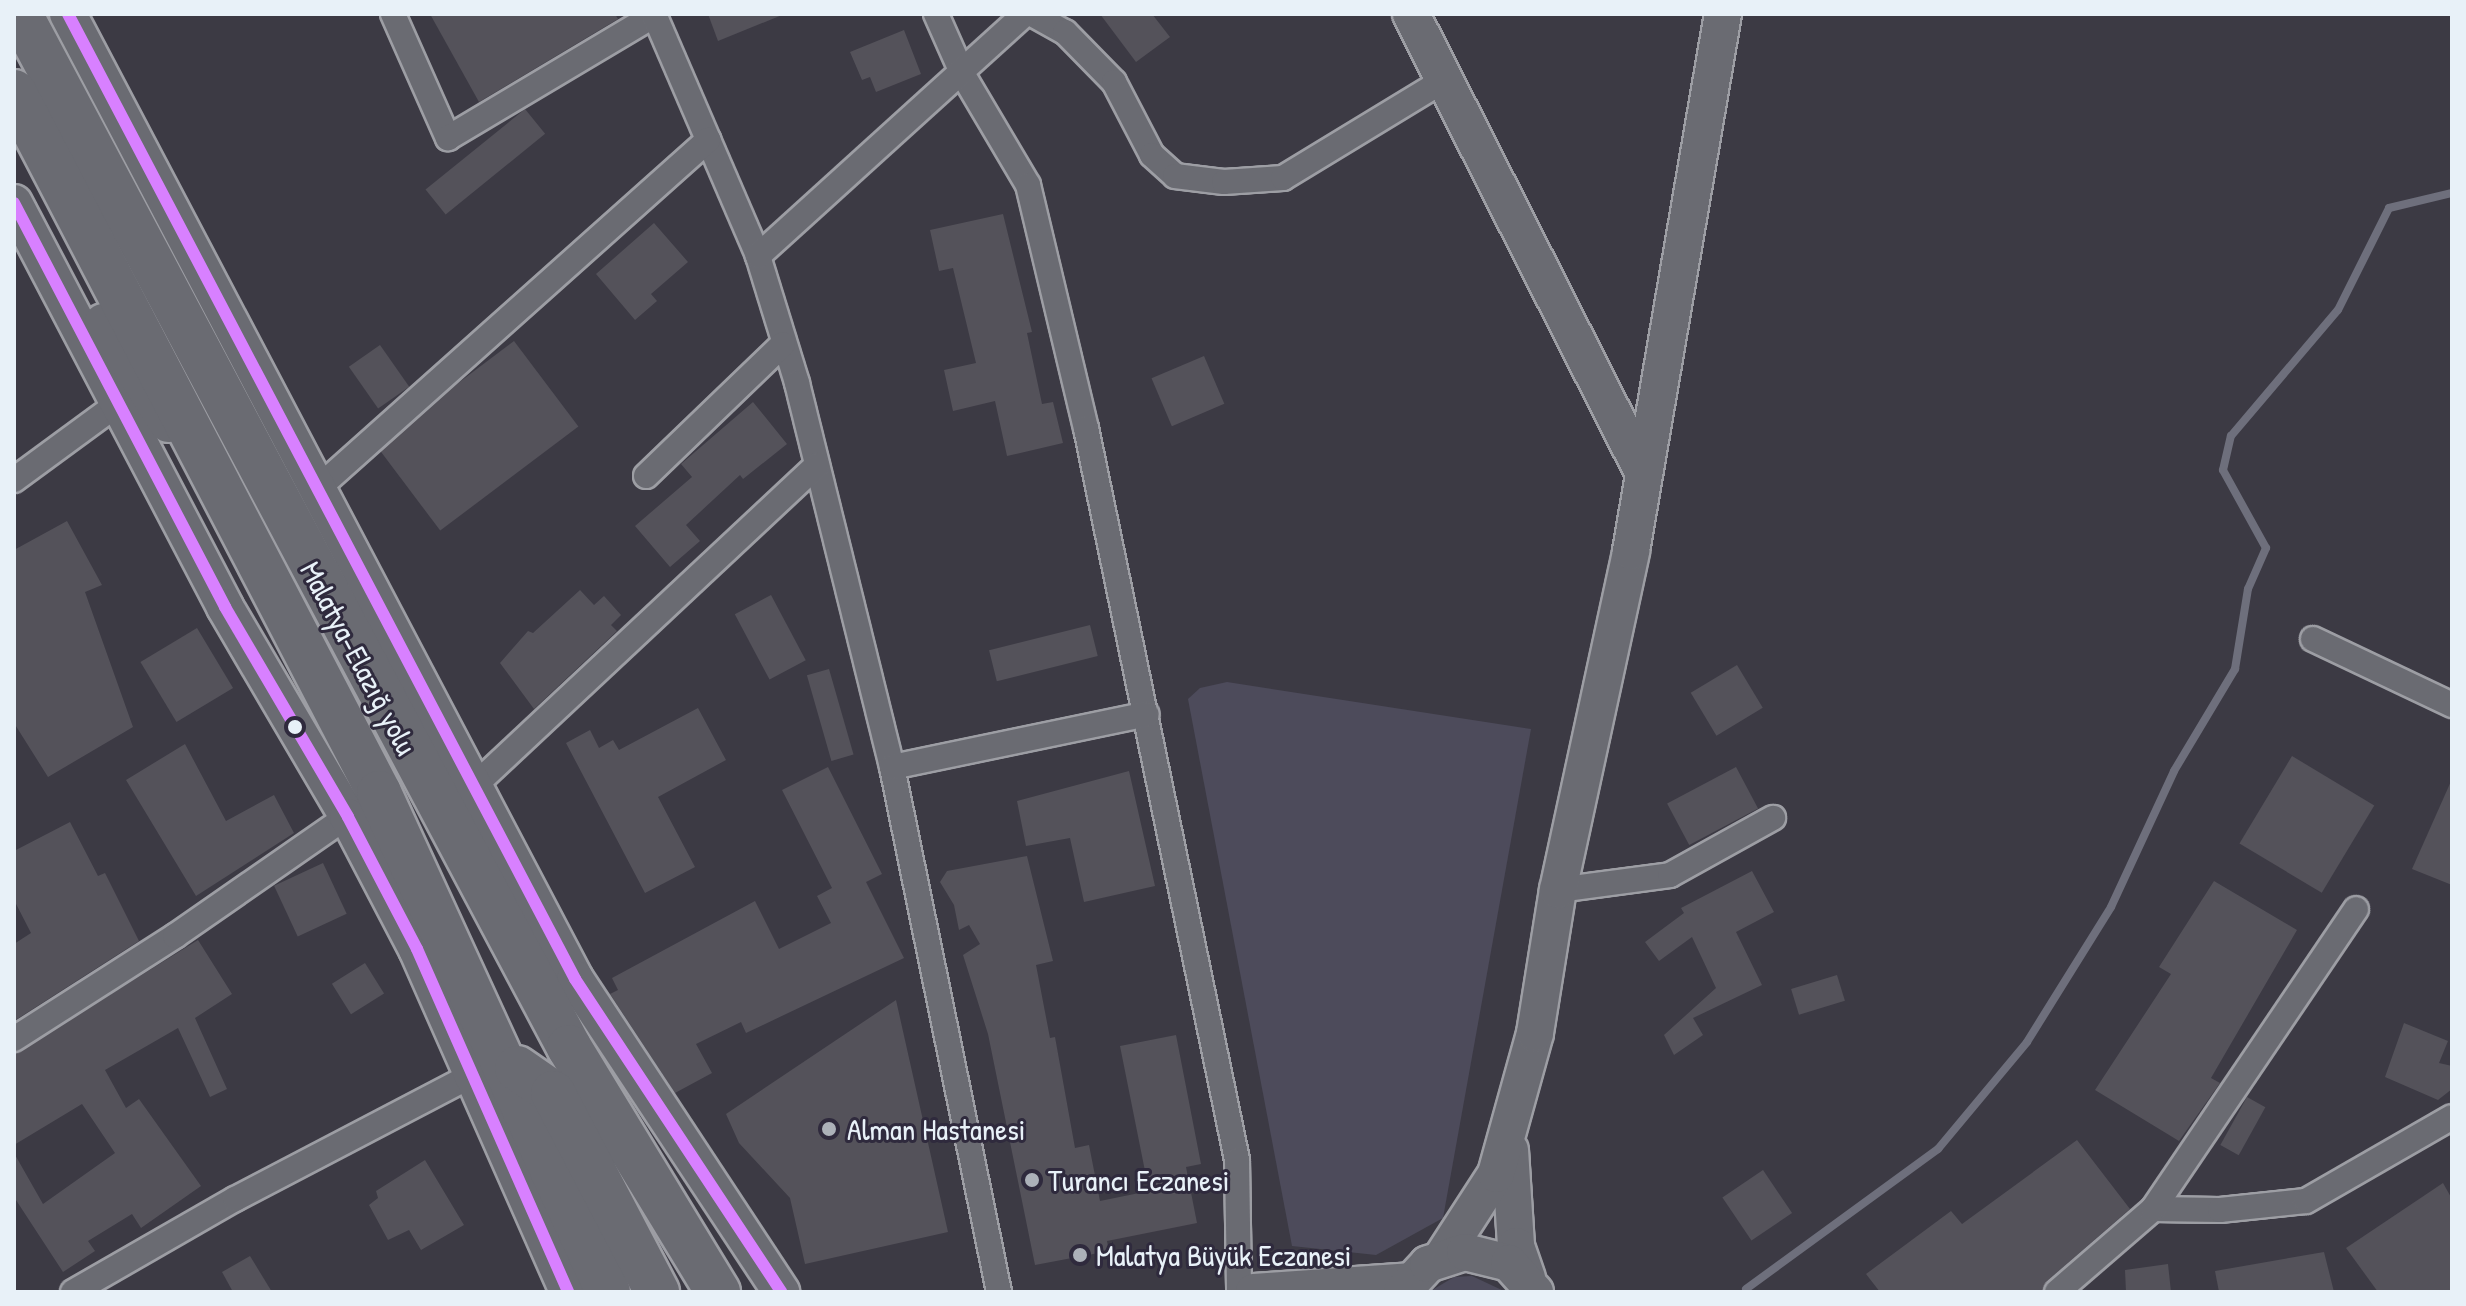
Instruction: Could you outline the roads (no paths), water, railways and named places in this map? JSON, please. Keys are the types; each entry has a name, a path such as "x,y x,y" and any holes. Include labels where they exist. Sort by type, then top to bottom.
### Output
{"highway":[{"name":"Malatya-Elazığ yolu","path":"20,14 569,1047 718,1292"},
{"name":"Malatya-Elazığ yolu","path":"14,92 257,559 364,805 489,1067 608,1292"},
{"path":"489,1067 553,1093 657,1292"}],"street":[{"path":"68,14 575,979 781,1292"},
{"path":"393,14 448,138 654,15 758,256 817,465 892,767 999,1292"},
{"path":"936,14 963,75 1028,185 1147,714 1237,1160 1239,1292"},
{"path":"758,256 963,75 1025,14"},
{"path":"1032,14 1065,32 1114,82 1152,155 1175,176 1224,182 1283,178 1446,79"},
{"path":"1411,14 1642,470"},
{"path":"1254,1292 1406,1286 1443,1256 1479,1207 1509,1140 1535,1033 1558,890 1631,551 1642,470 1723,14"},
{"path":"316,490 708,140"},
{"path":"14,187 257,559"},
{"path":"14,203 225,607 364,805 14,1039"},
{"path":"646,476 783,344"},
{"path":"14,480 120,402"},
{"path":"473,787 817,465"},
{"path":"2313,639 2452,705"},
{"path":"892,767 1147,714"},
{"path":"1558,890 1670,875 1773,818"},
{"path":"2057,1292 2153,1209 2356,909"},
{"path":"73,1292 235,1199 489,1067 568,1292"},
{"path":"2153,1209 2220,1210 2306,1201 2452,1117"},
{"path":"1509,1140 1516,1246 1531,1285"},
{"path":"1443,1256 1488,1254 1531,1285"}],"waterway":[{"path":"1746,1289 1938,1149 2027,1042 2111,907 2174,771 2235,669 2248,589 2266,548 2223,470 2231,436 2338,310 2389,208 2452,193"}],"place":[{"name":"Alman Hastanesi","path":"829,1129"},
{"name":"Turancı Eczanesi","path":"1032,1180"},
{"name":"Malatya Büyük Eczanesi","path":"1080,1255"}]}
